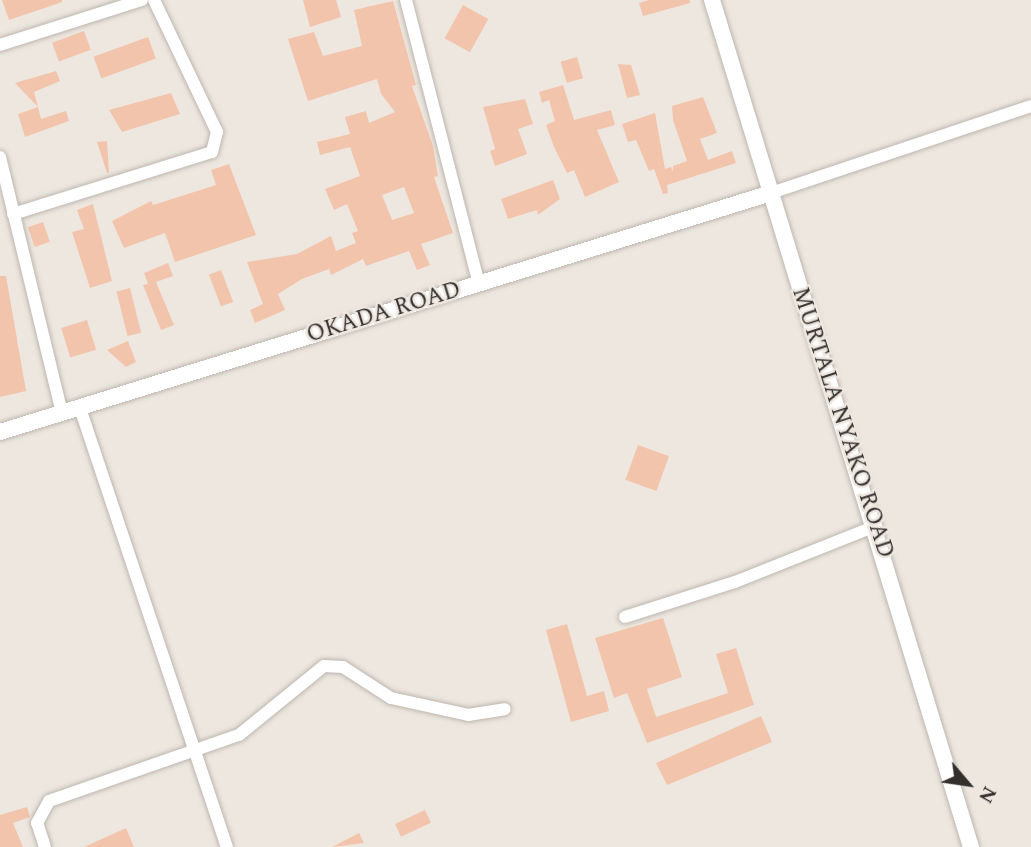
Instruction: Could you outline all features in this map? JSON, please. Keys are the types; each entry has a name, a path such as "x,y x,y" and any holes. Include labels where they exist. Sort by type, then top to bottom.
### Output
{"street":[{"path":"0,46 142,0"},
{"path":"13,214 212,152 217,132 154,0"},
{"path":"406,0 479,284"},
{"name":"MURTALA NYAKO ROAD","path":"712,0 768,194 876,526 971,847"},
{"path":"768,194 1031,108"},
{"path":"0,157 62,414"},
{"name":"OKADA ROAD","path":"0,432 768,194"},
{"path":"80,408 227,847"},
{"path":"625,617 723,586 876,526"},
{"path":"45,847 37,822 49,801 246,732 324,666 342,667 391,698 468,715 505,709"}],"building":[{"path":"2,0 62,0 62,2 9,20"},
{"path":"303,0 336,0 341,17 310,27"},
{"path":"649,0 690,0 690,3 643,16 639,3"},
{"path":"393,1 416,85 412,86 433,146 438,176 434,177 453,233 421,244 430,265 417,270 409,251 366,266 363,259 331,275 329,269 302,279 278,294 285,310 255,323 250,310 263,304 247,262 297,254 331,236 336,251 356,243 352,233 358,231 347,204 334,210 325,189 360,176 350,147 320,155 317,142 350,134 345,117 366,111 369,123 395,112 381,94 377,79 308,101 288,39 314,32 323,56 362,46 354,10","holes":["404,187 414,213 392,220 382,195"]},
{"path":"463,5 488,19 470,52 445,38"},
{"path":"84,31 91,50 59,61 52,43"},
{"path":"148,37 156,59 101,78 93,57"},
{"path":"577,57 583,78 567,83 561,62"},
{"path":"618,64 631,65 640,95 627,98"},
{"path":"56,71 60,81 34,92 38,107 15,83"},
{"path":"563,85 574,120 611,110 615,125 597,130 619,182 585,197 574,170 567,173 554,147 546,125 555,121 549,100 542,103 539,92"},
{"path":"171,93 180,114 122,132 109,110"},
{"path":"703,97 717,133 700,139 708,160 732,151 736,163 667,185 668,193 663,194 654,169 649,171 636,140 628,142 622,124 655,113 665,169 671,167 673,172 673,166 687,161 673,120 672,106"},
{"path":"525,99 533,124 518,129 527,154 495,166 490,151 495,149 483,107"},
{"path":"38,107 41,119 66,111 69,121 25,137 18,114"},
{"path":"107,141 109,173 97,142"},
{"path":"229,164 256,235 175,262 165,233 124,248 112,221 151,201 153,205 216,185 211,170"},
{"path":"553,180 560,199 538,215 537,210 508,219 501,199"},
{"path":"93,204 112,281 90,288 72,232 84,229 77,210"},
{"path":"43,222 50,242 35,247 28,227"},
{"path":"168,263 173,276 156,282 174,325 161,330 143,285 148,284 144,273"},
{"path":"221,270 233,302 221,306 209,275"},
{"path":"0,276 6,276 26,391 0,397"},
{"path":"130,288 141,333 128,336 116,291"},
{"path":"87,320 96,350 70,358 61,328"},
{"path":"128,341 136,362 126,367 107,350"},
{"path":"638,445 669,456 656,491 625,480"},
{"path":"663,618 682,677 647,689 656,717 728,693 716,654 736,648 754,705 647,743 627,693 614,698 595,638"},
{"path":"567,624 587,696 604,691 609,711 571,722 546,630"},
{"path":"761,716 772,742 667,785 656,763"},
{"path":"27,807 30,817 13,823 23,847 0,847 0,815"},
{"path":"425,810 431,823 401,837 395,824"},
{"path":"126,828 134,847 84,847"},
{"path":"359,833 364,843 332,847"}]}
